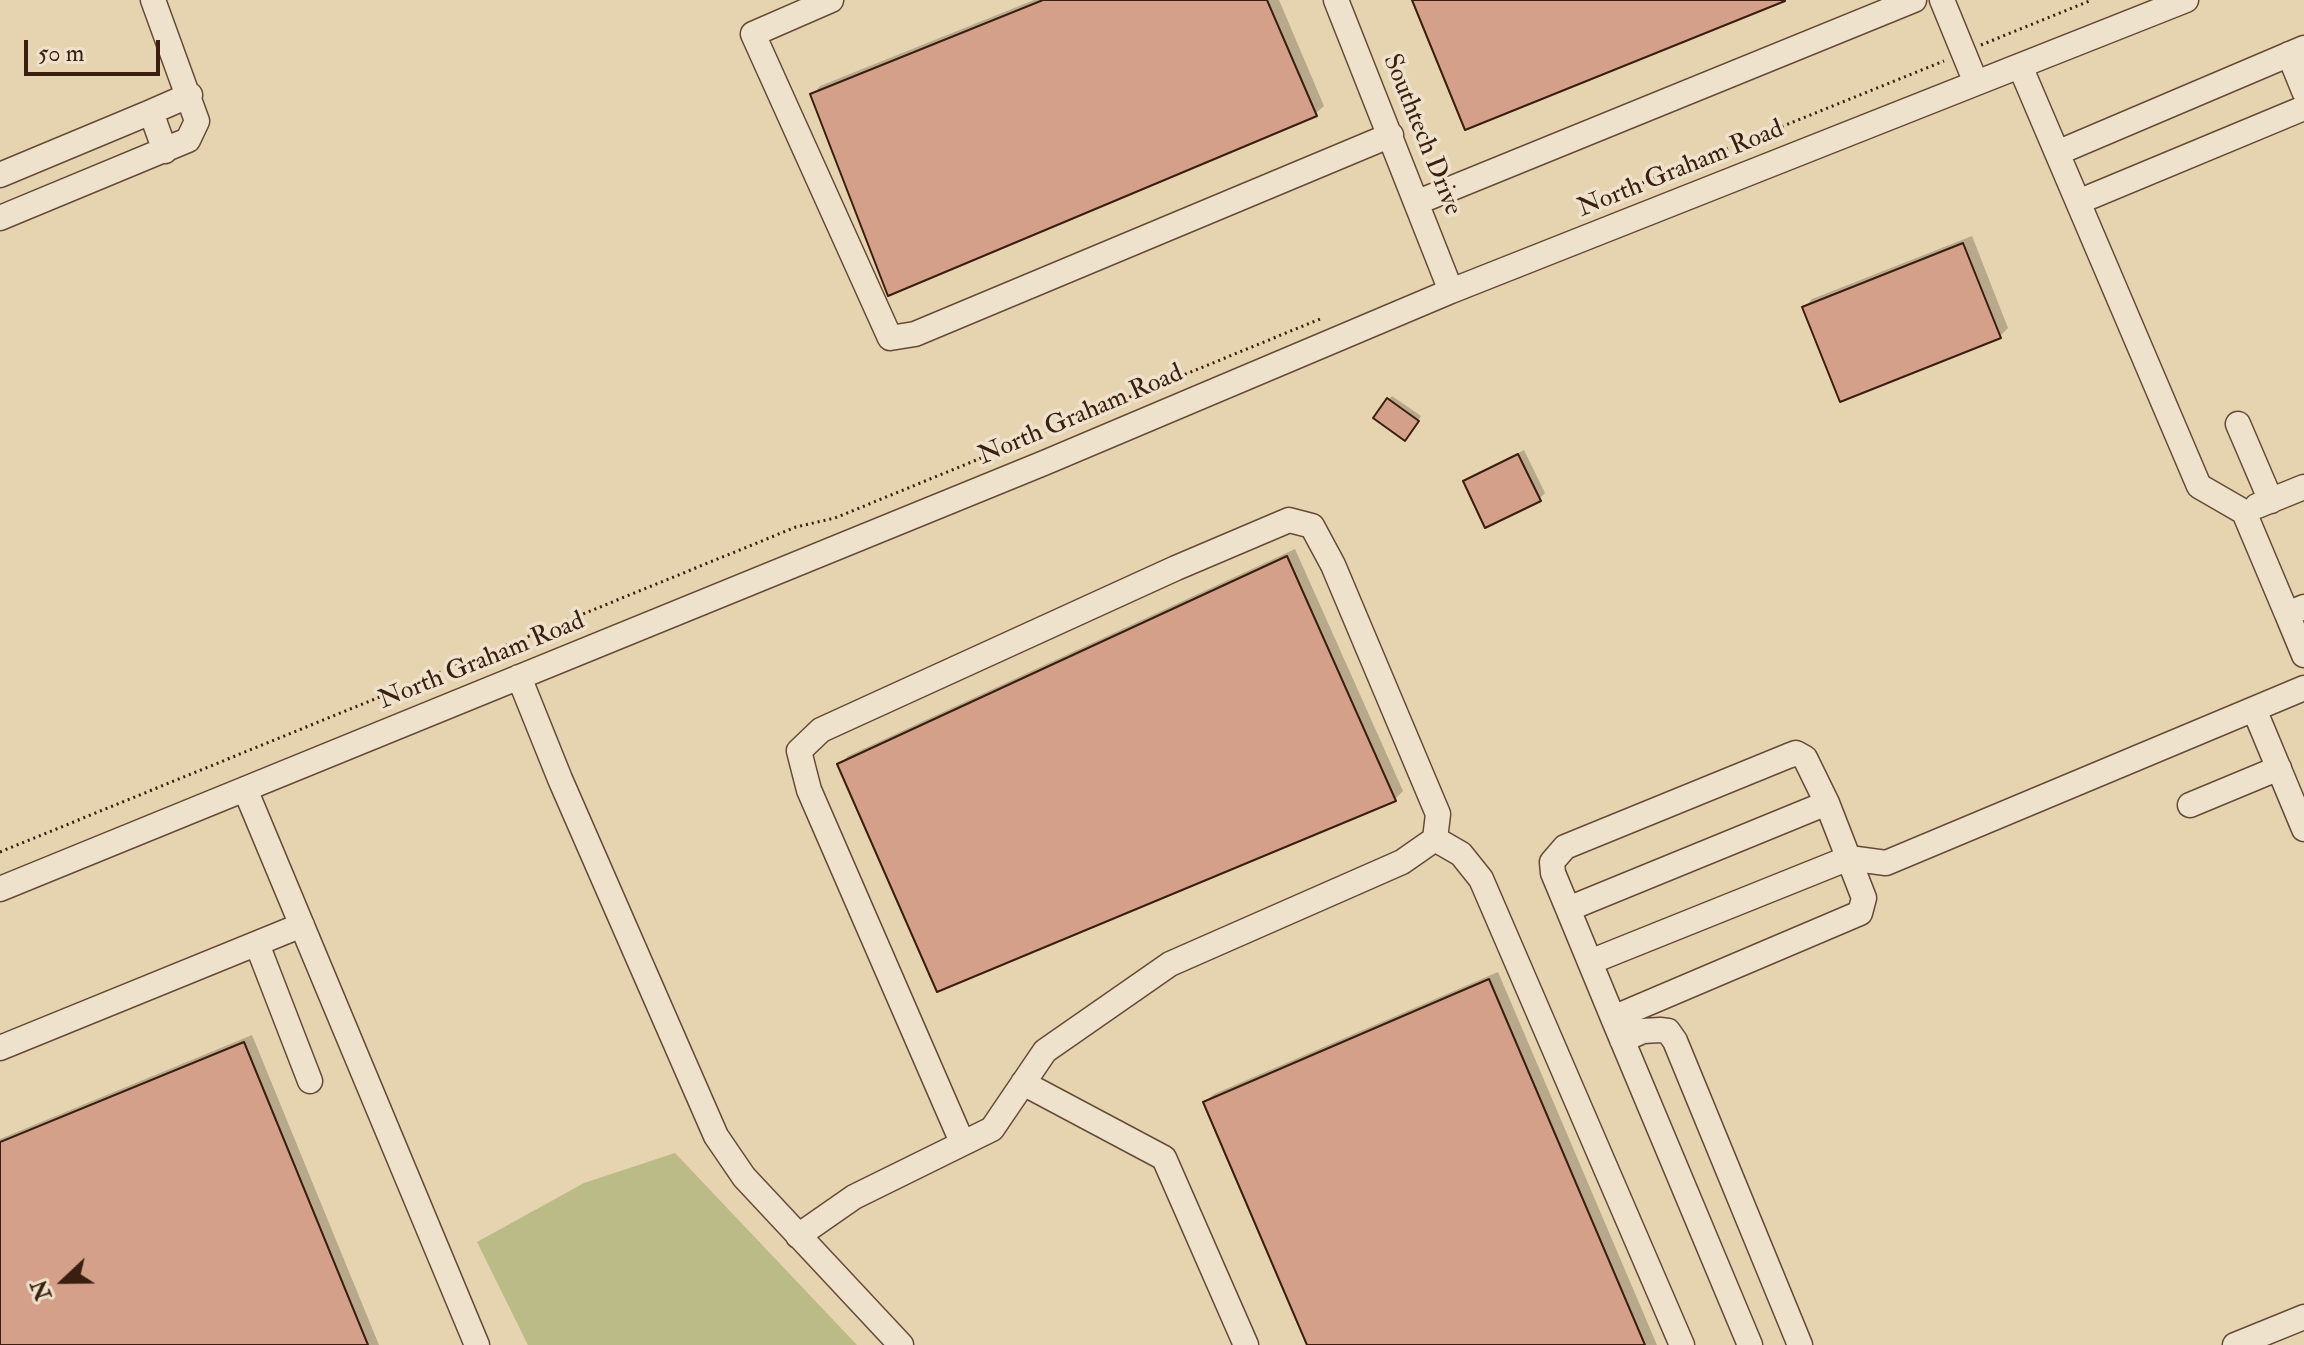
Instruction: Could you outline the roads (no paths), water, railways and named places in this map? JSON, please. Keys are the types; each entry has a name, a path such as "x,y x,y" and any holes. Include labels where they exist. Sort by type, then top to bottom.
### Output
{"street":[{"path":"0,218 188,140 197,121 153,0"},
{"path":"831,0 753,34 890,338 915,334 1391,135"},
{"name":"Southtech Drive","path":"1336,0 1451,291"},
{"path":"1418,202 1914,0"},
{"path":"1942,0 1976,83"},
{"name":"North Graham Road","path":"0,889 1044,463 1451,291 2186,0"},
{"path":"2057,153 2296,51 2304,91"},
{"path":"2020,66 2199,486 2244,512 2296,610 2304,655"},
{"path":"0,175 190,95"},
{"path":"2078,202 2304,108"},
{"path":"151,112 165,151"},
{"path":"2238,424 2271,501"},
{"path":"2244,512 2304,487"},
{"path":"798,1236 854,1197 992,1129 1045,1051 1170,964 1402,862 1435,839 1438,814 1333,565 1312,526 1289,520 821,730 799,751 809,790 962,1142"},
{"path":"519,677 560,779 716,1136 744,1177 901,1345"},
{"path":"1590,962 1849,858 1886,863 2304,688"},
{"path":"2254,709 2304,829"},
{"path":"1618,1029 1860,913 1864,898 1827,803 1805,758 1796,753 1607,829 1565,847 1552,862 1553,873 1590,962 1750,1345"},
{"path":"2190,805 2279,768"},
{"path":"245,789 477,1345"},
{"path":"1568,909 1827,803"},
{"path":"1435,839 1461,854 1481,879 1682,1345"},
{"path":"0,1048 302,925"},
{"path":"257,944 310,1081"},
{"path":"1618,1029 1668,1031 1675,1041 1800,1345"},
{"path":"1023,1083 1164,1158 1246,1345"},
{"path":"2235,1345 2304,1317"}]}
